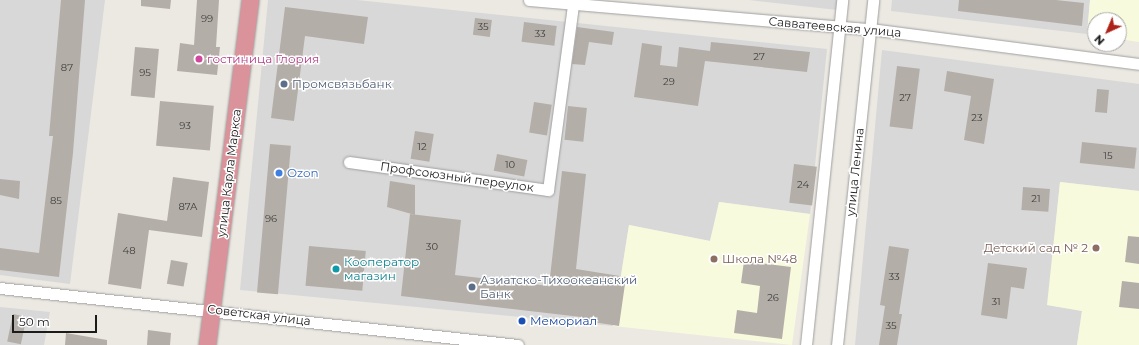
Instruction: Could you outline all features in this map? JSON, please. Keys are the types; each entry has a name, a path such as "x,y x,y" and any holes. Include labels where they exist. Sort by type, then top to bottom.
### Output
{"highway":[{"name":"улица Карла Маркса","path":"207,345 250,0"}],"street":[{"name":"Савватеевская улица","path":"530,0 573,5 870,29 1139,64"},
{"path":"806,345 842,0"},
{"name":"улица Ленина","path":"837,345 873,0"},
{"name":"Профсоюзный переулок","path":"349,162 548,190 573,5"},
{"name":"Советская улица","path":"0,288 212,309 518,345"}],"shaded area":[{"path":"0,0 105,0 70,284 0,275"},
{"path":"268,0 357,0 827,49 810,214 720,202 710,241 629,225 613,326 240,290"},
{"path":"749,0 838,0 837,10"},
{"path":"892,0 1090,0 1089,12 1087,12 1087,34 891,11"},
{"path":"1090,0 1139,0 1139,42 1127,40 1127,12 1089,12"},
{"path":"882,50 1139,84 1139,191 1060,182 1048,305 1082,311 1077,345 855,345"},
{"name":"Детский сад № 2","path":"1060,182 1139,191 1139,345 1077,345 1082,311 1047,305"},
{"name":"Школа №48","path":"719,202 810,214 792,345 613,326 629,225 710,241"},
{"path":"0,307 50,312 44,345 0,345"}],"building":[{"path":"61,0 85,0 73,153 59,277 0,270 0,248 39,253 53,136 49,136"},
{"path":"141,0 171,0 170,9 141,6"},
{"path":"197,0 219,0 216,47 220,47 217,75 177,71 180,43 194,45"},
{"path":"959,0 1056,0 1084,3 1082,26 958,11"},
{"path":"285,7 368,17 364,44 305,36 294,121 271,118"},
{"path":"475,18 492,20 490,37 473,35"},
{"path":"524,22 557,26 554,46 522,42"},
{"path":"577,27 614,32 612,45 589,42 585,65 572,64"},
{"path":"711,42 810,52 807,72 705,61 698,106 634,97 642,43 662,46 660,65 677,67 679,47 710,51"},
{"path":"135,47 159,49 155,98 131,96"},
{"path":"897,66 920,69 912,129 890,127"},
{"path":"947,71 994,79 984,144 964,140 971,96 944,91"},
{"path":"1097,89 1109,90 1107,113 1095,112"},
{"path":"160,101 214,106 210,151 156,146"},
{"path":"534,102 552,105 547,135 529,133"},
{"path":"568,106 587,108 583,142 564,140"},
{"path":"415,131 434,134 429,162 411,159"},
{"path":"1082,142 1137,148 1135,169 1080,163"},
{"path":"270,144 291,146 278,294 257,292"},
{"path":"497,154 527,160 524,177 494,171"},
{"path":"794,164 817,167 812,206 789,203"},
{"path":"562,171 586,174 576,269 626,277 619,326 580,320 581,317 401,296 410,214 461,220 455,275 549,286"},
{"path":"173,177 209,182 202,237 149,230 141,289 108,284 118,213 167,221"},
{"path":"0,179 20,181 19,199 0,195"},
{"path":"390,181 415,185 415,215 387,207"},
{"path":"1023,187 1050,189 1048,212 1021,210"},
{"path":"1128,236 1139,237 1139,264 1125,262"},
{"name":"Кооператор магазин","path":"309,246 366,251 362,291 306,286"},
{"path":"889,246 909,249 899,314 902,314 897,345 879,345 885,306 880,305"},
{"path":"171,260 188,263 184,287 167,284"},
{"path":"744,261 791,267 782,339 734,333 737,310 757,313 760,286 741,283"},
{"path":"988,263 1027,268 1024,289 1011,287 1007,319 981,315"},
{"path":"1122,281 1139,283 1139,309 1119,307"},
{"path":"13,314 27,317 21,344 7,341"},
{"path":"148,330 171,333 170,345 147,345"},
{"path":"66,333 107,340 107,345 65,345"}],"place":[{"name":"гостиница Глория","path":"199,59"},
{"name":"Промсвязьбанк","path":"284,84"},
{"name":"Ozon","path":"279,173"},
{"name":"Детский сад № 2","path":"1096,248"},
{"name":"Школа №48","path":"714,259"},
{"name":"Кооператор магазин","path":"336,269"},
{"name":"Азиатско-Тихоокеанский Банк","path":"472,287"},
{"name":"Мемориал","path":"522,321"}]}
